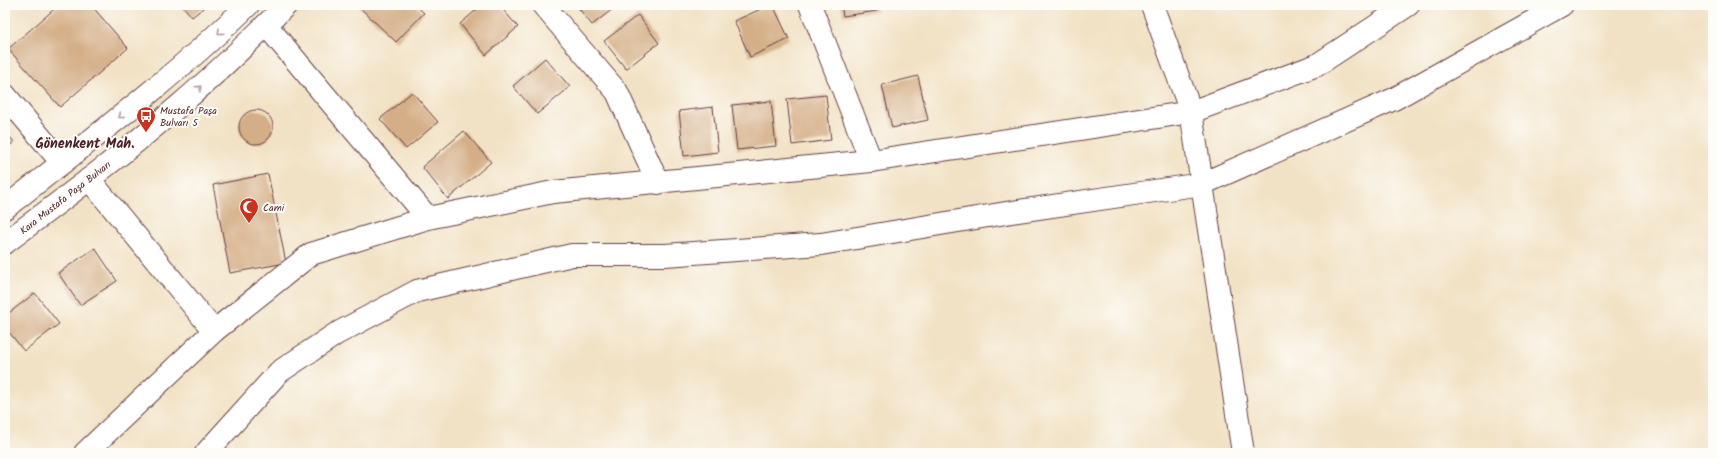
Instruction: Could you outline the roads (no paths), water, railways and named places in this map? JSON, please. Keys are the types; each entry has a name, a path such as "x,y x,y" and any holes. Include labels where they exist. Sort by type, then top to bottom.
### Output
{"street":[{"path":"5,208 174,74 248,5"},
{"name":"Kara Mustafa Paşa Bulvarı","path":"5,243 89,179 183,103 286,5"},
{"path":"543,5 617,92 658,183"},
{"path":"810,5 871,161"},
{"path":"1152,5 1191,112 1244,453"},
{"path":"206,453 279,372 336,334 417,291 572,255 665,255 821,244 1012,212 1202,184 1394,99 1562,5"},
{"path":"85,453 214,331 311,254 428,218 554,192 871,161 1191,112 1318,65 1405,6"},
{"path":"266,25 428,218"},
{"path":"5,96 62,163"},
{"path":"89,179 214,331"}],"place":[{"name":"Mustafa Paşa Bulvarı 5","path":"146,133"},
{"name":"Cami","path":"249,224"}],"district":[{"name":"Gönenkent Mah.","path":"85,143"}]}
